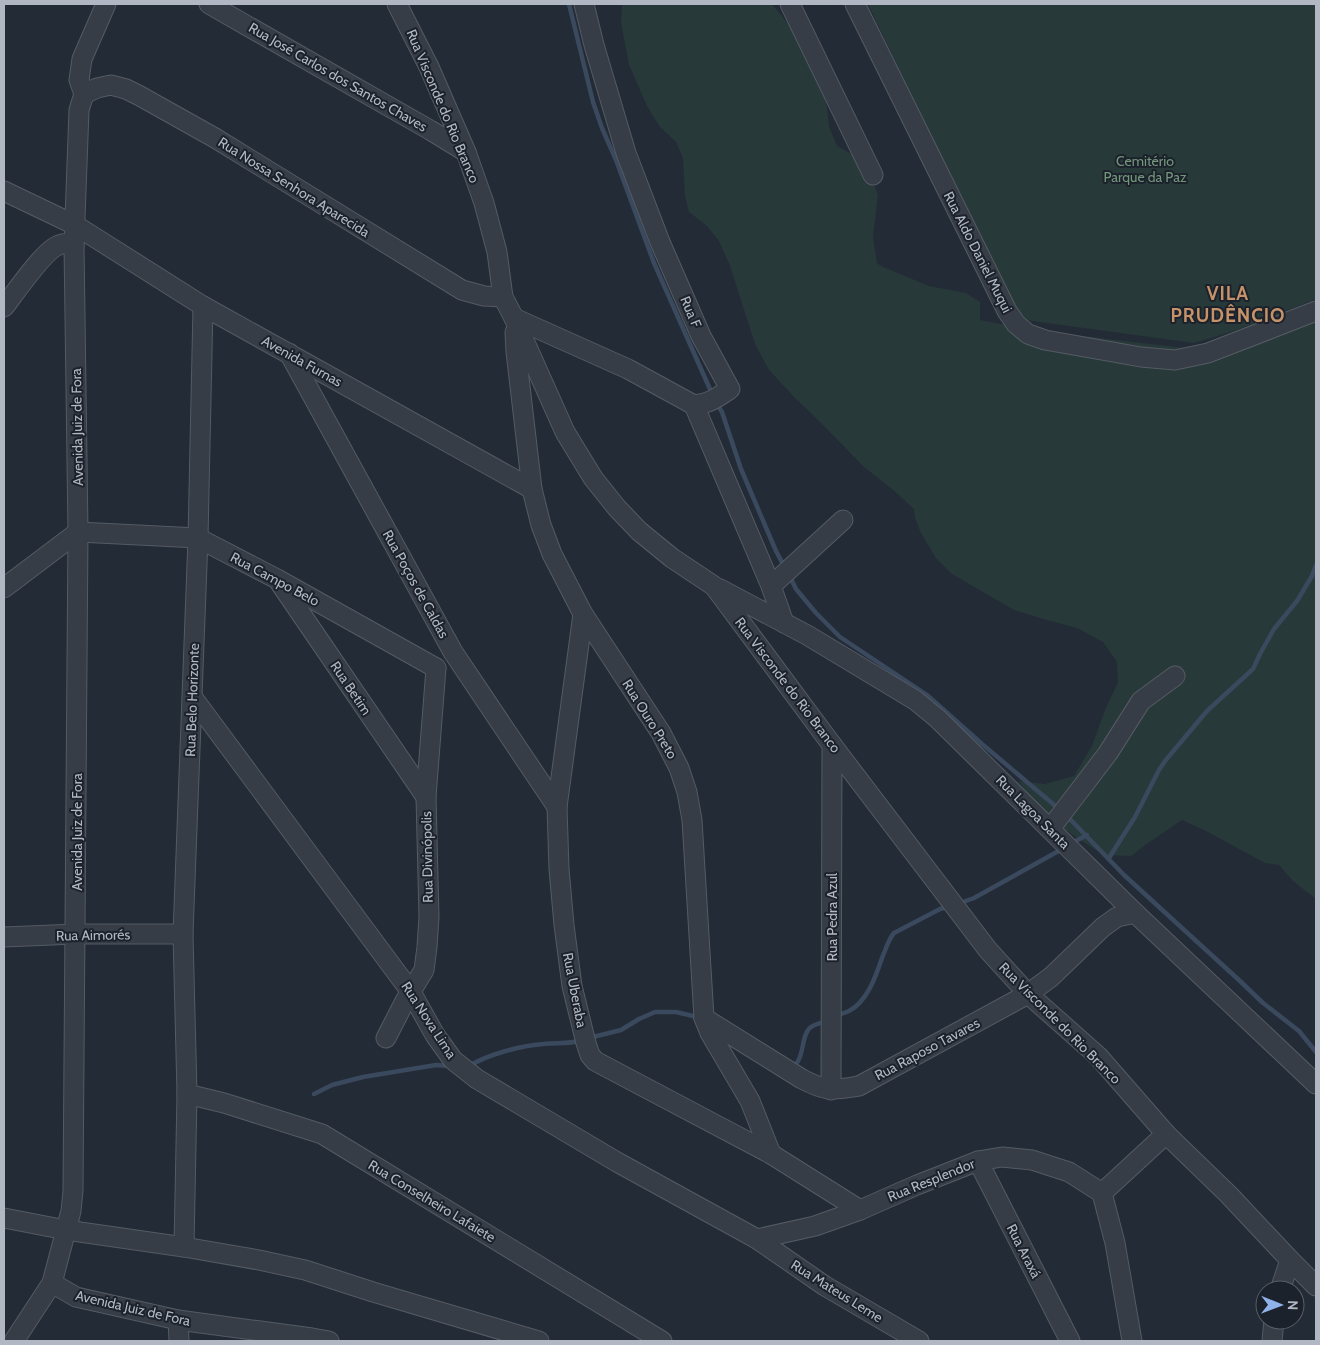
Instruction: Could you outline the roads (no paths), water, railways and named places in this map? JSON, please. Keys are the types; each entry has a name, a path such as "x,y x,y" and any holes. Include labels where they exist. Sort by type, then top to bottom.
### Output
{"street":[{"path":"84,94 78,80 82,59 106,4"},
{"name":"Rua José Carlos dos Santos Chaves","path":"209,4 466,152"},
{"name":"Rua Visconde do Rio Branco","path":"397,4 429,67 466,152 484,203 497,252 503,297 565,432 592,478 617,508 640,531 672,558 714,586 988,950 1028,994 1098,1056 1166,1134 1316,1286"},
{"name":"Rua F","path":"584,4 626,153 660,242 701,336 730,389 709,403 694,405"},
{"path":"790,4 873,175"},
{"name":"Rua Aldo Daniel Muqui","path":"855,4 1007,311 1016,324 1028,334 1066,345 1141,357 1175,360 1208,353 1316,311"},
{"name":"Rua Nossa Senhora Aparecida","path":"84,94 97,88 111,85 126,89 215,138 462,290 484,296 503,297"},
{"name":"Avenida Juiz de Fora","path":"84,94 79,110 74,245 78,532 74,1190 71,1211 52,1283 76,1297 178,1320 329,1341"},
{"name":"Avenida Furnas","path":"4,191 75,225 203,306 532,489"},
{"path":"4,307 46,254 58,245 70,243 74,245"},
{"name":"Rua Belo Horizonte","path":"184,1247 187,1094 183,934 193,698 203,306"},
{"path":"514,318 628,369 694,405 784,623"},
{"name":"Rua Ouro Preto","path":"514,318 516,352 532,489 541,525 552,554 583,614 661,733 680,768 692,820 704,1018 710,1033 750,1101 771,1154"},
{"name":"Rua Poços de Caldas","path":"289,353 453,652 557,807"},
{"path":"770,586 842,520"},
{"path":"4,588 78,532"},
{"name":"Rua Campo Belo","path":"78,532 198,538 277,579 436,668"},
{"name":"Rua Betim","path":"277,579 426,797"},
{"name":"Rua Lagoa Santa","path":"714,586 807,635 915,700 938,719 1135,913 1316,1084"},
{"name":"Rua Uberaba","path":"583,614 557,807 559,869 572,986 590,1055 595,1061 771,1154 860,1210"},
{"path":"436,668 453,652"},
{"name":"Rua Divinópolis","path":"386,1038 424,970 428,947 426,797 436,668"},
{"path":"1050,829 1108,753 1141,701 1175,676"},
{"name":"Rua Nova Lima","path":"193,698 411,992 435,1035 453,1060 477,1079 617,1162 757,1239"},
{"name":"Rua Pedra Azul","path":"831,1090 832,745"},
{"name":"Rua Raposo Tavares","path":"704,1018 816,1086 831,1090 859,1086 1028,994 1051,977 1103,927 1117,917 1135,913"},
{"name":"Rua Aimorés","path":"4,937 76,934 183,934"},
{"name":"Rua Conselheiro Lafaiete","path":"187,1094 224,1103 322,1134 662,1341"},
{"path":"1132,1341 1115,1243 1102,1193 1166,1134"},
{"name":"Rua Resplendor","path":"757,1239 815,1226 860,1210 916,1185 978,1161 1002,1157 1032,1160 1069,1172 1102,1193"},
{"name":"Rua Araxá","path":"978,1161 1070,1341"},
{"path":"4,1218 66,1230 184,1247 305,1270 539,1341"},
{"name":"Rua Mateus Leme","path":"757,1239 825,1286 919,1341"},
{"path":"1283,1280 1290,1260"},
{"path":"14,1341 52,1283"},
{"path":"178,1320 179,1341"}],"waterway":[{"path":"569,4 593,102 602,128 616,160 654,263 713,396"},
{"path":"716,403 722,412 741,469 784,566"},
{"path":"1109,858 1135,817 1165,761 1207,711 1253,669 1274,629 1297,601 1312,576 1316,565"},
{"path":"789,575 796,589 840,637 927,695 1059,809"},
{"path":"1067,816 1124,875 1263,1003 1299,1031 1316,1052"},
{"path":"1070,844 1087,835"},
{"path":"958,904 974,898 1064,848"},
{"path":"837,1015 848,1012 866,995 894,933 940,909 948,907"},
{"path":"589,1038 621,1030 655,1012 676,1012 693,1016 700,1020"},
{"path":"792,1067 798,1062 808,1030 814,1025 826,1021"},
{"path":"469,1066 495,1054 515,1049 548,1043 582,1040"},
{"path":"314,1094 332,1085 363,1077 436,1065 450,1066"}],"district":[{"name":"VILA PRUDÊNCIO","path":"1228,304"}],"park label":[{"name":"Cemitério Parque da Paz","path":"1145,170"}]}
